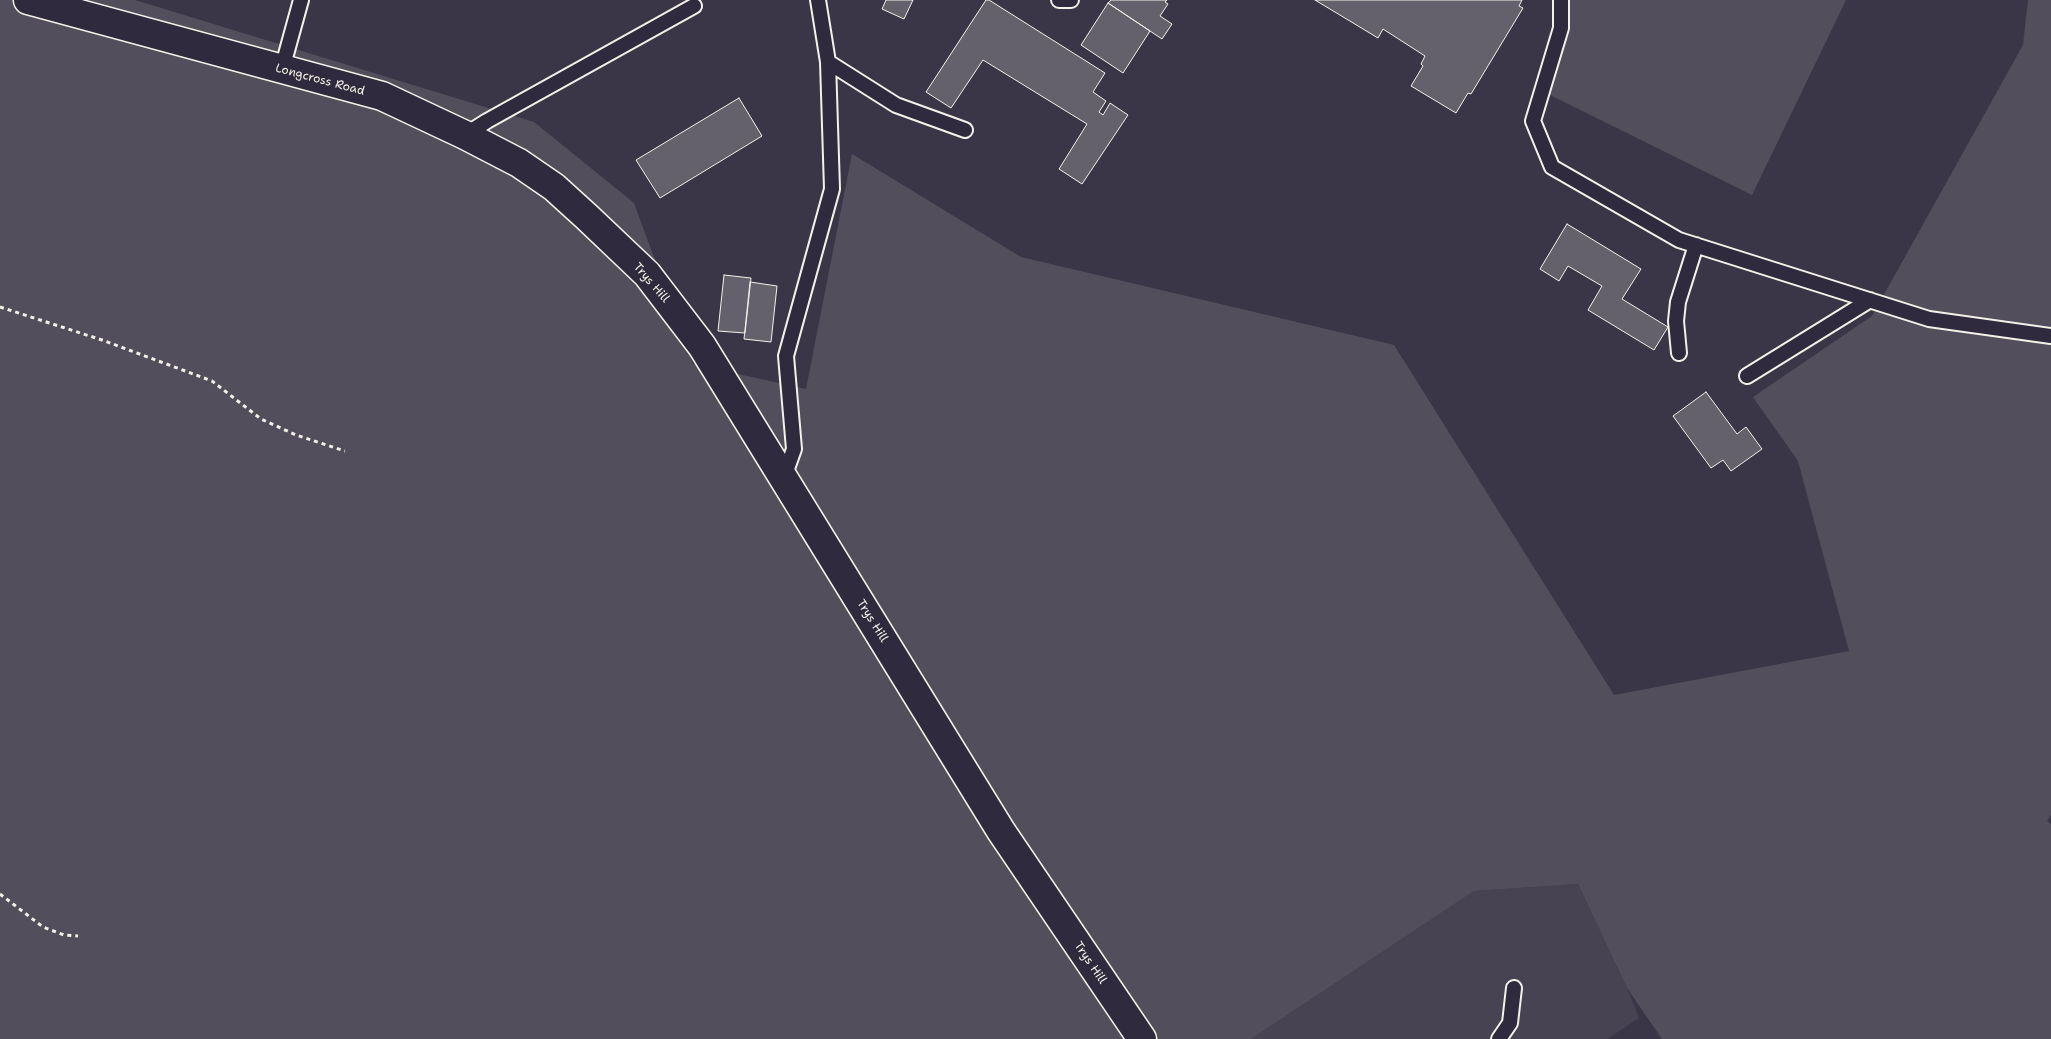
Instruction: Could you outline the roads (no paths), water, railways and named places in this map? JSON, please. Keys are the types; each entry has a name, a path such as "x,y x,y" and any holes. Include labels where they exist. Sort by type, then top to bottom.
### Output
{"main road":[{"name":"Longcross Road","path":"28,0 382,96 466,135 519,163 554,187 587,217"},
{"name":"Trys Hill","path":"587,217 646,274 702,346 1001,831 1142,1039"}],"lane":[{"path":"282,69 302,0"},
{"path":"784,477 794,449 786,356 832,189 828,62 818,0"},
{"path":"1059,0 1070,0"},
{"path":"1561,0 1561,28 1533,121 1552,167 1679,240 1929,319 2051,336"},
{"path":"466,135 487,121 694,6"},
{"path":"828,62 896,105 965,130"},
{"path":"1679,354 1676,321 1678,302 1696,245"},
{"path":"1747,376 1870,300"},
{"path":"1499,1039 1510,1024 1514,988"}]}
